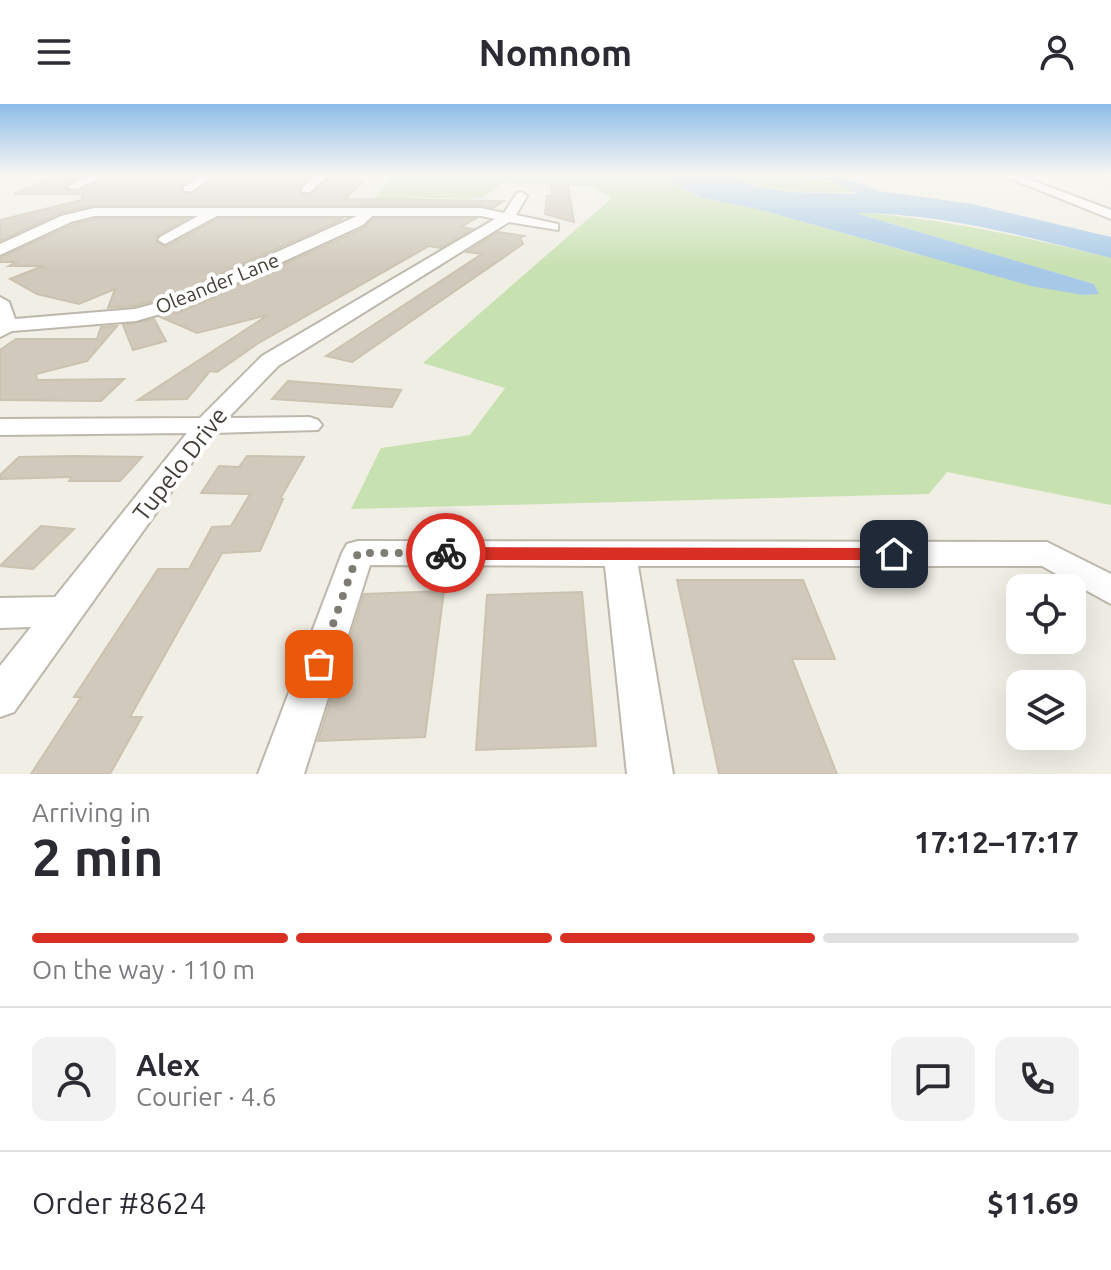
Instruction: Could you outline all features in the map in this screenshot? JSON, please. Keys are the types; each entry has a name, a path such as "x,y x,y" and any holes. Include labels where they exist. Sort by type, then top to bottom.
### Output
{"street":[{"path":"1083,205 1111,215"},
{"path":"0,250 66,219 94,212 481,212 515,206 553,227"},
{"name":"Tupelo Drive","path":"0,698 205,427 270,361 515,206"},
{"path":"165,240 213,213"},
{"name":"Oleander Lane","path":"4,328 123,317 178,303 358,222 368,213"},
{"path":"0,302 4,328"},
{"path":"0,427 309,425"},
{"path":"281,774 358,553 1047,554 1111,590"},
{"path":"620,554 650,774"},
{"path":"0,613 68,612"}],"green space":[{"path":"604,205 738,205 1083,295 1098,293 1094,284 853,212 983,229 1111,258 1111,505 947,472 929,494 351,509 381,448 470,435 505,388 423,363"}],"water":[{"path":"738,205 977,205 1111,237 1111,258 953,222 856,213 1094,284 1099,294 1083,295 1031,286"}],"building":[{"path":"60,205 93,205 60,213 0,241 0,220"},
{"path":"546,205 571,205 574,222 545,214"},
{"path":"94,219 186,219 158,235 157,243 166,247 218,219 343,219 171,296 134,306 108,308 115,289 79,304 37,294 10,279 43,266 9,266 16,262 0,262 0,258 72,225"},
{"path":"373,219 475,219 461,227 473,229 440,248 429,246 257,344 217,372 210,371 187,399 138,400 268,315 197,333 160,317 185,310 364,228"},
{"path":"498,232 524,236 520,238 523,244 352,362 326,356 482,254 467,252"},
{"path":"154,319 166,341 133,350 123,325"},
{"path":"117,326 87,361 36,374 37,380 124,379 101,401 0,400 0,350 16,339 97,339 101,327"},
{"path":"288,381 401,390 392,407 272,399"},
{"path":"247,456 304,457 280,499 283,499 260,551 222,553 130,717 142,717 110,774 31,774 81,697 74,697 158,569 189,569 212,527 231,526 250,494 201,493 219,466 239,467"},
{"path":"19,457 142,457 120,481 69,481 72,477 0,479 0,475"},
{"path":"41,526 74,529 33,569 0,566"},
{"path":"677,580 803,580 835,659 792,659 837,774 719,774"},
{"path":"444,591 425,737 318,741 364,594"},
{"path":"582,592 596,746 476,750 487,595"}],"way so far":[{"path":"319,664 358,553 446,553"}],"route":[{"path":"446,553 894,554"}]}
